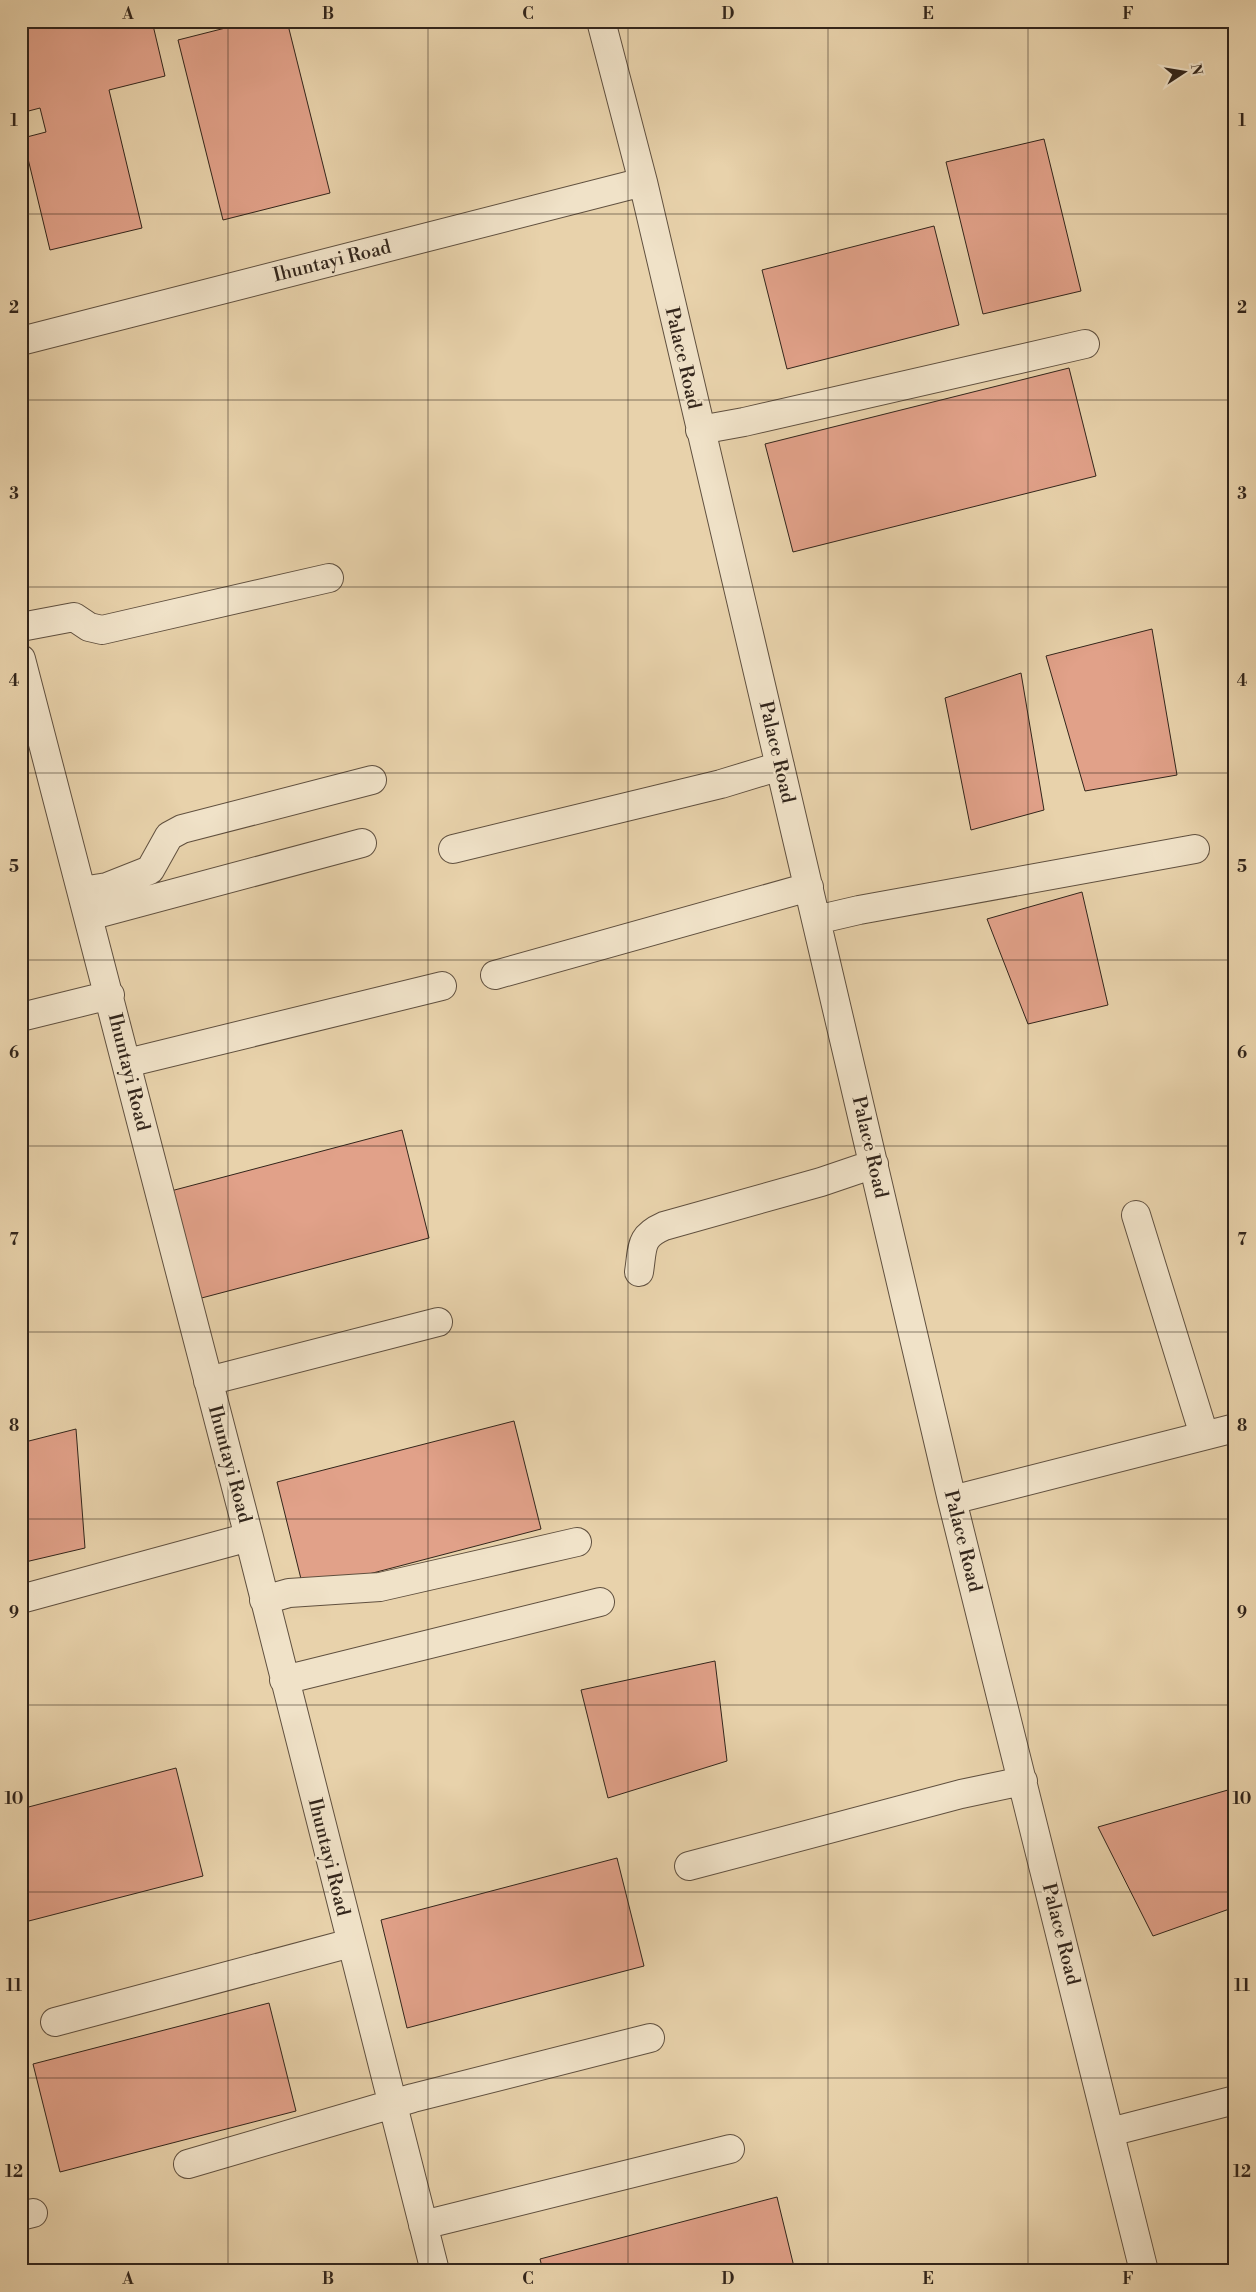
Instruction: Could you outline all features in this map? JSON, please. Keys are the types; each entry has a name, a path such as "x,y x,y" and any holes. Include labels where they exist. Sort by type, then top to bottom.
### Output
{"street":[{"name":"Palace Road","path":"600,21 642,182 952,1500 1144,2271"},
{"name":"Ihuntayi Road","path":"21,341 642,182"},
{"path":"700,430 744,422 1085,344"},
{"path":"21,627 74,617 89,627 102,630 329,578"},
{"name":"Ihuntayi Road","path":"21,659 110,995 435,2271"},
{"path":"453,849 721,784 780,766"},
{"path":"86,904 107,887 150,870 169,836 182,829 372,780"},
{"path":"86,904 362,843"},
{"path":"816,920 859,910 1195,849"},
{"path":"495,975 809,887"},
{"path":"127,1062 442,986"},
{"path":"21,1017 110,995"},
{"path":"639,1272 643,1242 650,1232 664,1226 821,1182 874,1164"},
{"path":"1136,1215 1204,1436"},
{"path":"208,1381 438,1322"},
{"path":"952,1500 1235,1428"},
{"path":"21,1599 249,1537"},
{"path":"264,1600 290,1593 380,1588 577,1542"},
{"path":"284,1680 600,1602"},
{"path":"689,1866 961,1794 1023,1781"},
{"path":"55,2022 351,1943"},
{"path":"188,2164 392,2105 650,2038"},
{"path":"1110,2132 1235,2100"},
{"path":"423,2225 730,2149"}],"building":[{"path":"51,21 152,21 165,76 109,90 142,228 50,250 23,138 46,132 40,108 21,113 21,28"},
{"path":"253,21 287,21 330,193 223,220 178,40"},
{"path":"1044,139 1081,291 983,314 946,162"},
{"path":"934,226 959,325 787,369 762,270"},
{"path":"1069,368 1096,476 793,552 765,444"},
{"path":"1152,629 1177,775 1085,791 1046,656"},
{"path":"1021,673 1044,810 971,830 945,698"},
{"path":"1082,892 1108,1005 1028,1024 987,919"},
{"path":"402,1130 429,1238 194,1300 167,1192"},
{"path":"514,1421 541,1529 304,1591 277,1482"},
{"path":"76,1429 85,1548 21,1563 21,1443"},
{"path":"715,1661 727,1761 608,1798 581,1690"},
{"path":"176,1768 203,1876 21,1923 21,1809"},
{"path":"1235,1788 1235,1907 1153,1936 1098,1827"},
{"path":"617,1858 644,1966 407,2028 381,1920"},
{"path":"269,2003 296,2111 60,2172 33,2064"},
{"path":"777,2197 795,2271 543,2271 540,2259"}]}
